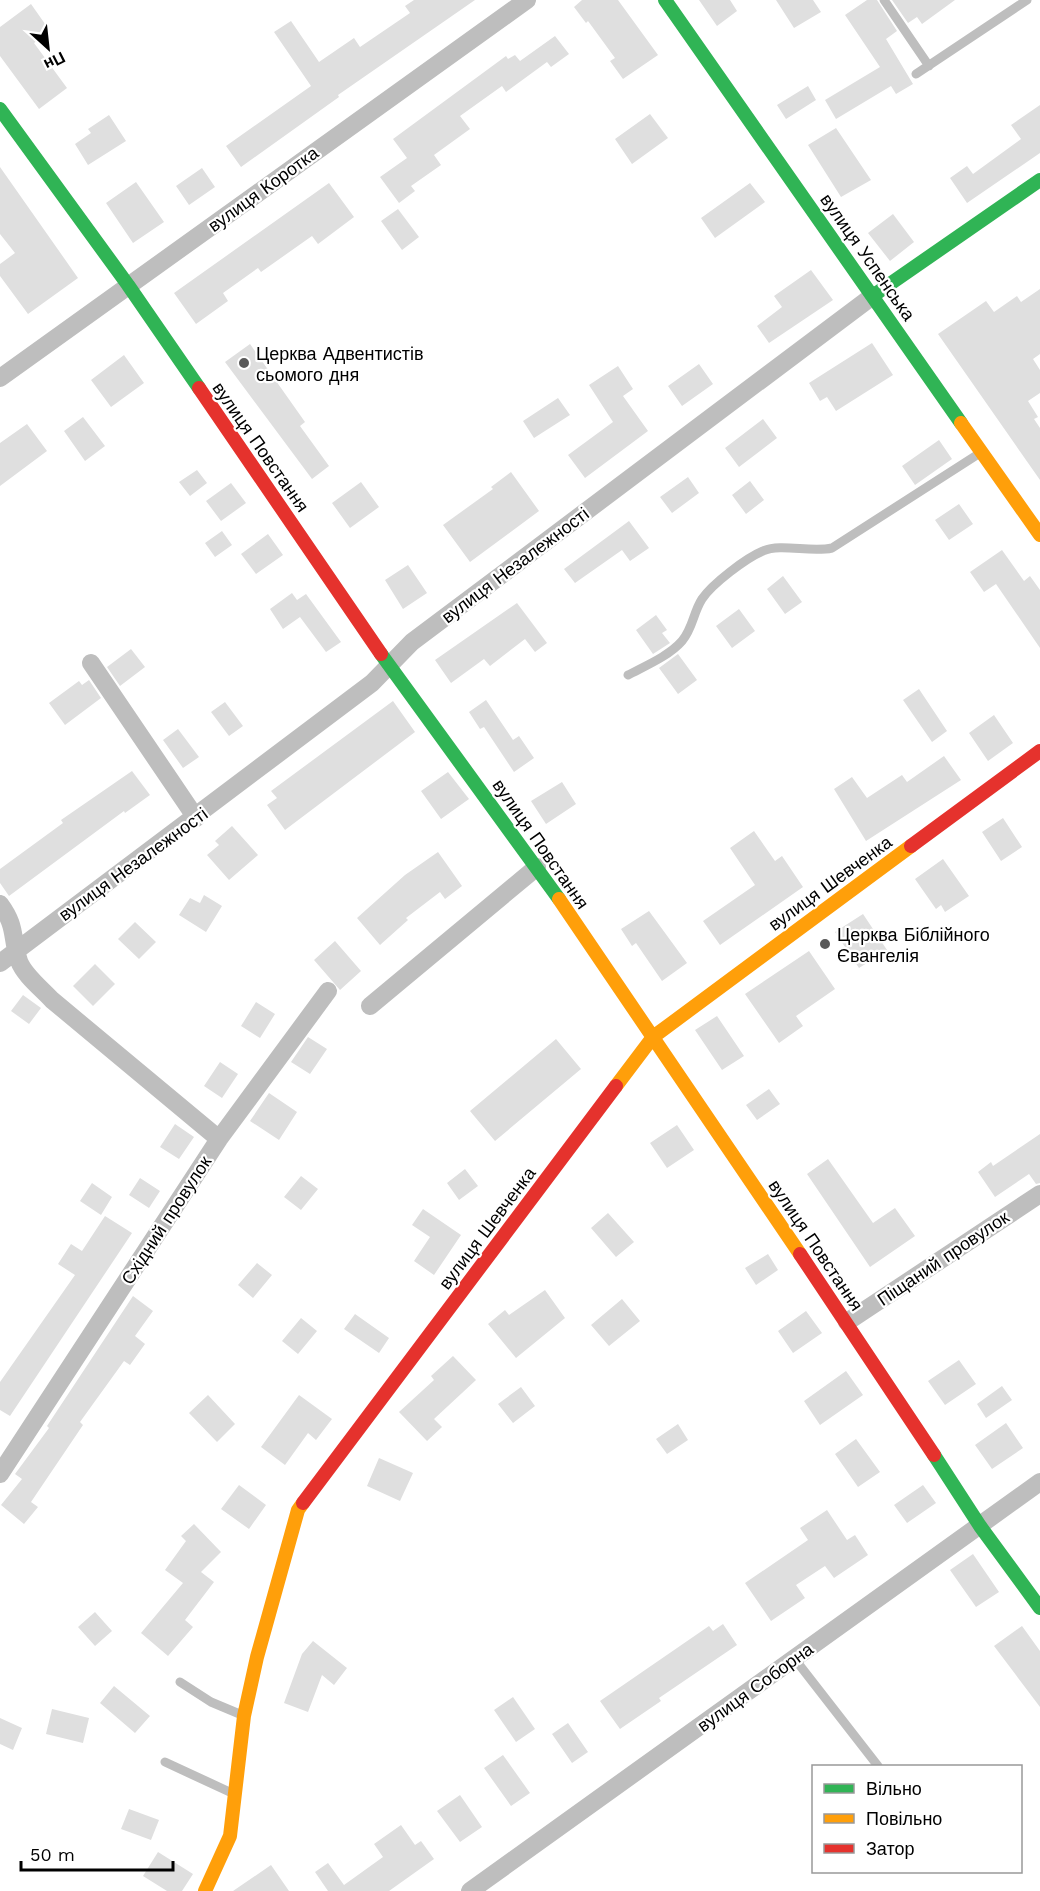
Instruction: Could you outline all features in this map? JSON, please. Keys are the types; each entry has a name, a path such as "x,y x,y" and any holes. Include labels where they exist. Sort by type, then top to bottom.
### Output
{"street":[{"name":"вулиця Коротка","path":"0,378 527,0"},
{"name":"вулиця Успенська","path":"665,0 874,294 1040,536"},
{"name":"вулиця Повстання","path":"0,109 128,285 389,665 537,867 847,1322 980,1526 1040,1608"},
{"name":"вулиця Незалежності","path":"0,963 196,818 372,683 412,642 874,294 1040,180"},
{"path":"91,663 196,818"},
{"name":"вулиця Шевченка","path":"205,1891 230,1836 237,1795 244,1716 257,1657 298,1510 653,1037 1040,751"},
{"path":"370,1006 537,867"},
{"name":"Східний провулок","path":"0,904 11,919 19,961 52,1000 219,1139 0,1474"},
{"path":"0,974 18,949"},
{"path":"219,1139 328,991"},
{"name":"Піщаний провулок","path":"847,1322 1040,1194"},
{"name":"вулиця Соборна","path":"470,1891 1040,1482"}],"lane":[{"path":"884,0 929,66"},
{"path":"916,74 1027,0"},
{"path":"628,675 680,643 691,630 701,600 714,585 763,551 772,549 818,551 832,548 982,452"},
{"path":"794,1658 876,1765"},
{"path":"180,1682 211,1702 244,1716"},
{"path":"165,1762 237,1795"}],"building":[{"path":"414,0 475,0 338,95 339,97 241,167 226,146 311,86 274,32 291,21 319,62 354,38 360,47 410,13 405,6"},
{"path":"582,0 618,0 658,55 623,79 610,61 615,58 588,21 586,23 574,7"},
{"path":"699,0 730,0 737,11 717,26"},
{"path":"776,0 813,0 821,12 794,28"},
{"path":"867,0 877,0 897,31 886,39 913,84 896,94 891,86 836,119 825,100 880,67 845,15"},
{"path":"892,0 955,0 922,24 917,17 908,23"},
{"path":"31,4 50,31 34,43 67,88 39,109 0,56 0,27"},
{"path":"555,36 569,54 551,67 547,62 506,92 502,86 460,116 470,129 434,155 441,165 411,186 415,191 399,203 380,177 407,158 393,139 506,56 508,59 515,55 520,61"},
{"path":"808,86 816,100 786,119 777,105"},
{"path":"1040,105 1040,153 967,203 950,178 967,166 973,174 1021,139 1011,125"},
{"path":"650,114 668,138 632,164 615,139"},
{"path":"109,115 126,141 88,165 75,144 91,133 88,129"},
{"path":"836,128 871,180 841,197 808,145"},
{"path":"0,167 78,278 28,314 0,276 0,264 15,253 0,234"},
{"path":"202,168 215,187 189,205 176,186"},
{"path":"136,182 164,222 133,243 106,203"},
{"path":"329,183 354,217 318,244 312,236 261,272 258,268 223,293 228,301 196,324 174,293"},
{"path":"750,183 765,202 715,238 701,218"},
{"path":"398,209 419,237 402,250 381,221"},
{"path":"893,214 914,242 890,261 868,233"},
{"path":"811,270 833,300 769,343 757,326 782,307 774,296"},
{"path":"1040,289 1040,354 1033,359 1040,370 1040,393 1028,401 1038,417 1034,419 1040,428 1040,480 938,334 986,301 994,312 1017,296 1021,302"},
{"path":"872,343 893,375 836,411 827,397 820,401 809,383"},
{"path":"250,344 305,422 300,426 329,466 312,479 225,362"},
{"path":"124,355 144,383 111,407 91,380"},
{"path":"699,364 713,384 682,406 668,386"},
{"path":"618,366 633,389 623,396 648,431 585,478 568,455 613,422 589,385"},
{"path":"558,398 570,415 534,438 523,421"},
{"path":"83,417 105,446 85,461 64,431"},
{"path":"763,419 777,438 739,467 725,448"},
{"path":"27,424 47,451 0,486 0,443"},
{"path":"939,440 952,459 915,485 902,466"},
{"path":"197,470 207,483 190,496 179,482"},
{"path":"511,472 539,511 470,562 443,525 493,489 491,487"},
{"path":"688,477 699,493 672,513 660,497"},
{"path":"750,481 764,500 746,514 732,495"},
{"path":"361,482 379,507 350,528 332,503"},
{"path":"231,483 246,503 221,521 206,501"},
{"path":"959,504 973,524 949,540 935,520"},
{"path":"629,521 649,548 630,561 622,550 575,583 564,569"},
{"path":"222,531 232,545 215,557 205,543"},
{"path":"268,534 283,555 256,574 241,554"},
{"path":"1002,550 1024,581 1030,576 1040,590 1040,648 996,584 984,592 970,572"},
{"path":"408,565 427,593 403,609 385,580"},
{"path":"783,576 802,602 785,614 767,589"},
{"path":"292,593 297,600 306,594 341,642 326,652 300,617 283,629 270,609"},
{"path":"517,603 547,643 535,652 525,639 490,666 484,659 451,683 435,660"},
{"path":"739,609 755,631 732,648 716,626"},
{"path":"656,615 667,630 662,633 670,643 653,654 636,630"},
{"path":"131,649 145,667 120,686 107,667"},
{"path":"678,654 697,680 678,694 659,668"},
{"path":"89,680 101,698 65,725 49,703 79,681 82,685"},
{"path":"919,689 947,731 932,742 903,700"},
{"path":"486,700 513,740 519,736 534,758 514,772 484,727 480,729 469,712"},
{"path":"393,701 415,732 285,830 267,805 277,798 271,791"},
{"path":"225,702 243,726 229,736 211,712"},
{"path":"994,715 1013,743 988,761 969,733"},
{"path":"178,729 199,757 183,768 163,740"},
{"path":"944,756 961,780 866,841 834,789 852,777 867,798 902,775 907,782"},
{"path":"132,771 150,795 125,813 124,811 9,896 0,883 0,869 63,823 61,820"},
{"path":"448,772 469,799 441,819 421,791"},
{"path":"562,782 576,804 546,824 531,801"},
{"path":"1003,818 1022,847 1001,861 982,832"},
{"path":"232,826 258,855 229,880 207,855 219,845 215,841"},
{"path":"754,831 775,861 782,856 803,887 720,945 703,921 755,885 730,848"},
{"path":"438,852 462,886 445,899 440,892 406,918 408,920 380,945 357,918 405,875"},
{"path":"943,859 969,896 945,912 941,905 936,909 915,879"},
{"path":"204,895 222,906 206,932 179,915 190,898 200,903"},
{"path":"649,911 687,963 662,981 636,943 632,946 621,929"},
{"path":"863,914 887,950 859,968 835,932"},
{"path":"135,922 156,942 139,959 118,939"},
{"path":"335,941 361,971 340,990 314,960"},
{"path":"809,951 835,989 796,1016 803,1026 779,1043 745,994"},
{"path":"95,964 115,984 93,1006 73,986"},
{"path":"23,995 41,1008 29,1024 11,1011"},
{"path":"256,1002 275,1014 260,1038 241,1026"},
{"path":"717,1016 744,1056 722,1070 695,1030"},
{"path":"308,1037 327,1049 310,1074 291,1062"},
{"path":"556,1039 581,1069 495,1141 470,1111"},
{"path":"220,1062 238,1074 222,1098 204,1086"},
{"path":"769,1089 780,1104 757,1120 746,1105"},
{"path":"269,1093 297,1112 279,1140 250,1121"},
{"path":"175,1124 194,1137 179,1159 160,1147"},
{"path":"677,1125 694,1150 667,1168 650,1143"},
{"path":"1040,1134 1040,1183 1036,1184 1029,1174 995,1197 978,1172 991,1162 993,1166"},
{"path":"828,1159 873,1223 895,1208 915,1236 870,1267 807,1174"},
{"path":"465,1169 478,1186 459,1200 447,1183"},
{"path":"301,1176 318,1189 301,1210 284,1197"},
{"path":"140,1178 160,1191 149,1208 129,1195"},
{"path":"92,1183 112,1197 101,1215 80,1201"},
{"path":"423,1209 461,1235 434,1275 414,1261 430,1237 412,1225"},
{"path":"608,1213 634,1242 616,1257 591,1228"},
{"path":"105,1216 132,1233 10,1416 0,1410 0,1382 75,1275 58,1264 71,1244 82,1251"},
{"path":"768,1254 778,1270 756,1285 745,1268"},
{"path":"257,1263 272,1275 253,1298 238,1285"},
{"path":"545,1290 565,1318 516,1358 488,1324 505,1310 509,1315"},
{"path":"133,1296 153,1311 135,1336 145,1344 130,1365 124,1361 80,1422 83,1425 31,1502 38,1507 24,1524 1,1505 22,1479 15,1474 49,1428 47,1426"},
{"path":"622,1299 640,1321 609,1346 591,1325"},
{"path":"806,1311 822,1333 793,1353 778,1331"},
{"path":"355,1314 389,1338 379,1353 344,1329"},
{"path":"301,1318 317,1331 298,1354 282,1341"},
{"path":"453,1356 476,1380 434,1419 442,1427 427,1441 399,1412 434,1380 431,1376"},
{"path":"959,1360 976,1384 945,1405 928,1381"},
{"path":"846,1371 863,1395 820,1425 804,1401"},
{"path":"1002,1386 1012,1400 986,1418 977,1404"},
{"path":"521,1387 535,1406 513,1423 498,1404"},
{"path":"208,1395 235,1424 217,1442 189,1413"},
{"path":"299,1395 332,1419 316,1440 308,1433 285,1465 261,1447"},
{"path":"1006,1423 1023,1448 992,1469 975,1445"},
{"path":"678,1424 688,1440 667,1454 656,1439"},
{"path":"856,1439 880,1472 858,1487 835,1454"},
{"path":"379,1458 413,1473 400,1501 367,1486"},
{"path":"239,1485 266,1505 249,1529 221,1509"},
{"path":"923,1485 936,1503 907,1523 894,1505"},
{"path":"827,1510 847,1540 855,1535 868,1555 834,1578 825,1566 796,1585 805,1598 771,1621 745,1583 808,1540 800,1528"},
{"path":"194,1524 221,1552 201,1572 214,1582 185,1620 193,1627 168,1656 141,1633 183,1583 165,1570 186,1541 181,1536"},
{"path":"973,1554 999,1592 976,1607 950,1570"},
{"path":"95,1612 112,1631 95,1646 78,1627"},
{"path":"723,1624 737,1645 659,1698 661,1701 620,1729 600,1701 709,1626 713,1631"},
{"path":"1022,1626 1040,1651 1040,1707 994,1646"},
{"path":"313,1641 347,1668 334,1685 322,1675 308,1712 284,1703 302,1654"},
{"path":"114,1686 150,1716 135,1733 100,1703"},
{"path":"513,1697 535,1729 516,1742 494,1710"},
{"path":"52,1709 89,1718 83,1743 46,1734"},
{"path":"0,1718 22,1728 13,1750 0,1744"},
{"path":"568,1723 588,1752 572,1763 552,1734"},
{"path":"503,1755 530,1793 511,1806 484,1768"},
{"path":"460,1795 482,1827 460,1842 437,1811"},
{"path":"129,1809 159,1820 151,1840 121,1829"},
{"path":"401,1825 415,1845 421,1841 434,1859 389,1891 328,1891 315,1872 328,1863 344,1885 383,1857 374,1844"},
{"path":"158,1852 193,1874 182,1891 167,1891 143,1876"},
{"path":"271,1865 289,1891 233,1891"}],"traffic: fast":[{"path":"665,0 961,423"},
{"path":"0,109 128,285 199,388"},
{"path":"874,295 1040,180"},
{"path":"381,654 559,899"},
{"path":"934,1455 980,1526 1040,1608"}],"traffic: slow":[{"path":"961,423 1040,535"},
{"path":"616,1086 653,1037 911,846"},
{"path":"559,899 800,1254"},
{"path":"205,1891 230,1836 244,1716 257,1657 298,1510 303,1503"}],"traffic: jam":[{"path":"199,388 381,654"},
{"path":"911,846 1040,751"},
{"path":"303,1503 616,1086"},
{"path":"800,1254 934,1455"}],"place":[{"name":"Церква Адвентистів сьомого дня","path":"244,363"},
{"name":"Церква Біблійного Євангелія","path":"825,944"}]}
